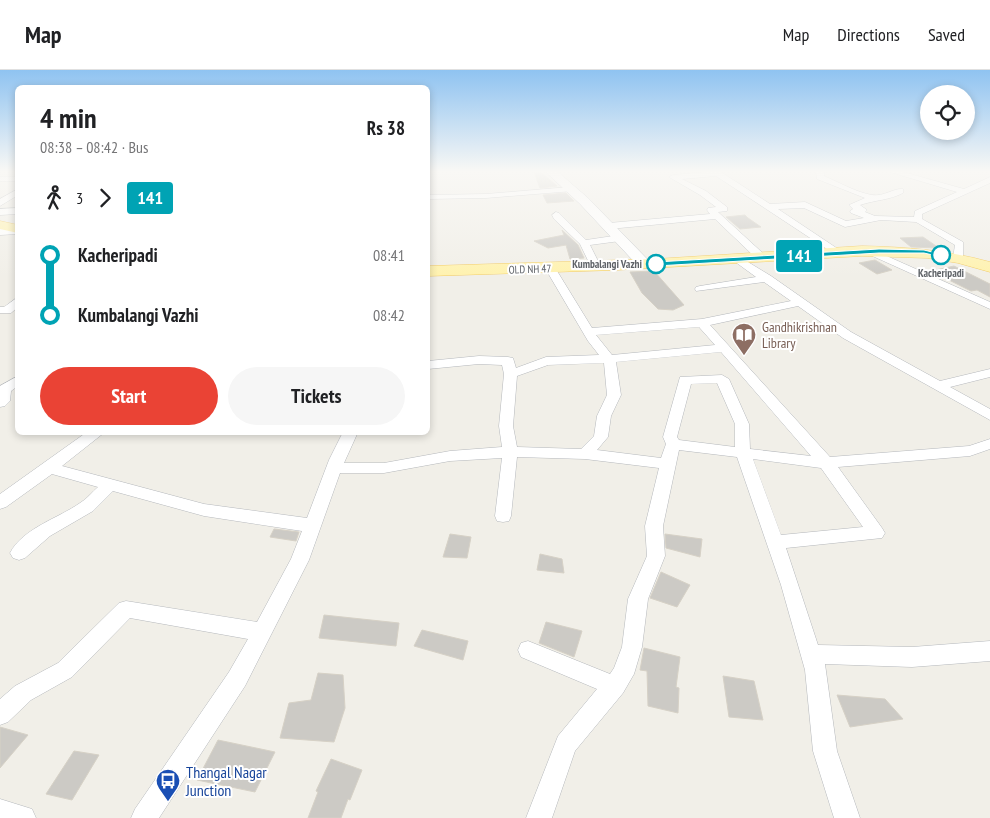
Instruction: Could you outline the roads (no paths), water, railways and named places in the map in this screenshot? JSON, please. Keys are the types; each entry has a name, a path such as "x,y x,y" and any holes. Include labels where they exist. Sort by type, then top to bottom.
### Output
{"main road":[{"path":"588,207 645,265"},
{"path":"0,225 15,229"},
{"name":"OLD NH 47","path":"430,272 645,265 871,252 924,252 986,264"}],"street":[{"path":"721,207 724,209 711,210 762,258"},
{"path":"770,207 839,253"},
{"path":"811,207 845,224 881,217 918,220 960,244 958,258"},
{"path":"857,207 863,210 854,211 873,218"},
{"path":"918,220 918,213 932,207"},
{"path":"0,212 15,211"},
{"path":"556,215 584,243 596,266"},
{"path":"608,226 717,216"},
{"path":"0,232 15,230"},
{"path":"584,243 620,238"},
{"path":"871,252 990,306"},
{"path":"738,259 847,335 990,415"},
{"path":"550,268 589,332 609,359 613,376 614,394 604,416 600,437 585,454"},
{"path":"700,289 767,278"},
{"path":"589,332 702,322 802,302"},
{"path":"6,313 15,303"},
{"path":"702,322 826,463 876,533 774,542"},
{"path":"511,374 546,361 609,359 725,348"},
{"path":"430,365 479,360 508,361 511,374 506,426 510,452 502,516"},
{"path":"938,386 990,373"},
{"path":"539,818 566,744 623,674 632,647 638,599 656,556 654,526 673,444 670,437 685,380 722,380 742,424 743,453 816,670 824,751 847,818"},
{"path":"0,403 3,401 4,389 15,382"},
{"path":"0,503 51,468 94,435"},
{"path":"144,818 237,679 300,560 334,468 350,435"},
{"path":"673,444 826,463 970,451 990,444"},
{"path":"334,468 384,468 450,456 510,452 585,454 667,464"},
{"path":"51,468 204,510 313,526"},
{"path":"19,553 44,531 87,507 110,484"},
{"path":"0,714 23,693 65,670 126,609 262,632"},
{"path":"528,650 614,686"},
{"path":"810,654 912,656 990,651"},
{"path":"0,812 22,818"}],"place":[{"name":"Kacheripadi","path":"941,255"},
{"name":"Kumbalangi Vazhi","path":"656,264"},
{"name":"Gandhikrishnan Library","path":"744,356"},
{"name":"Thangal Nagar Junction","path":"168,802"}]}
